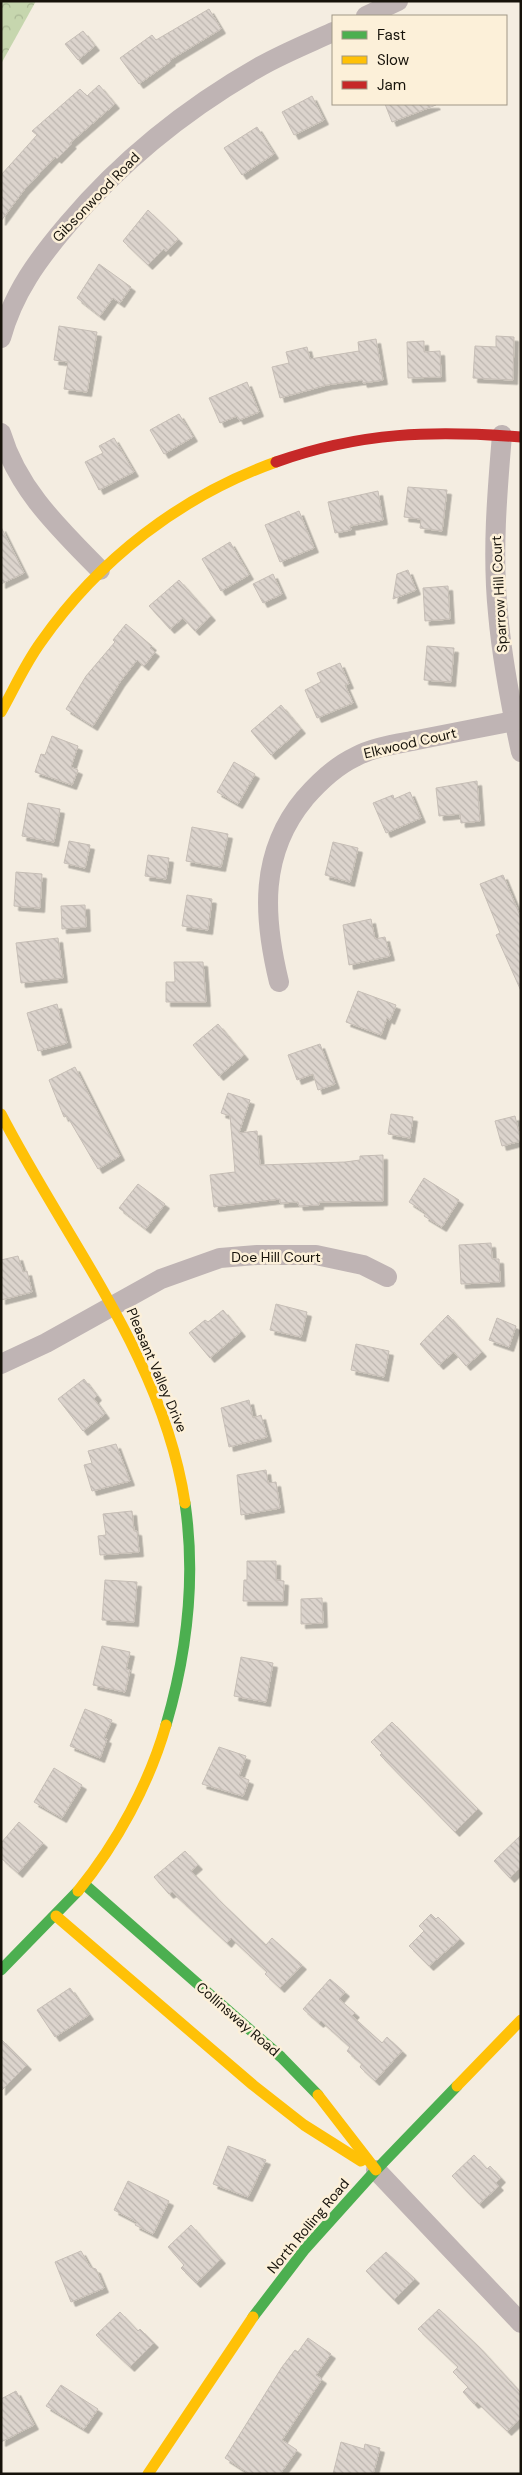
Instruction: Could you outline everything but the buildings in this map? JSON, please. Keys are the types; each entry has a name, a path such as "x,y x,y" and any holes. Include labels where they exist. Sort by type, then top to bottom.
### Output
{"street":[{"path":"368,15 398,1"},
{"name":"Gibsonwood Road","path":"1,338 18,292 44,252 113,174 158,134 209,97 263,65 332,32"},
{"path":"1,433 8,455 24,483 48,516 100,570"},
{"path":"1,712 40,643 100,570 174,510 215,486 266,464 319,448 376,437 423,433 511,436"},
{"name":"Sparrow Hill Court","path":"511,436 496,508 498,612 503,662 521,752"},
{"name":"Elkwood Court","path":"280,982 270,944 268,881 281,835 297,808 315,786 355,756 385,746 514,721"},
{"name":"Pleasant Valley Drive","path":"1,1114 23,1158 113,1307 164,1419 180,1468 188,1522 190,1579 186,1639 176,1693 161,1740 141,1790 112,1843 84,1884 56,1916 1,1970"},
{"name":"Doe Hill Court","path":"1,1364 46,1343 161,1279 220,1258 257,1255 316,1255 363,1265 387,1277"},
{"name":"Collinsway Road","path":"84,1884 281,2057 322,2099 376,2170 521,2323"},
{"name":"Collinsway Road","path":"56,1916 254,2085 304,2125 376,2170"},
{"name":"North Rolling Road","path":"154,2472 258,2310 304,2249 376,2170 521,2020"}],"green space":[{"path":"1,1 36,1 1,64"}],"traffic: fast":[{"path":"166,1725 179,1670 188,1615 190,1559 185,1503"},
{"path":"84,1884 281,2057 318,2095"},
{"path":"1,1970 78,1891"},
{"path":"253,2317 305,2249 376,2170 457,2086"}],"traffic: slow":[{"path":"1,712 35,650 64,612 116,558 175,512 241,476 276,462"},
{"path":"1,1114 27,1162 110,1302 135,1350 156,1399 173,1450 185,1503"},
{"path":"78,1891 106,1853 130,1812 151,1769 166,1725"},
{"path":"56,1916 253,2085 304,2125 361,2161"},
{"path":"457,2086 521,2020"},
{"path":"318,2095 376,2170"},
{"path":"148,2474 253,2317"}],"traffic: jam":[{"path":"276,462 338,444 397,436 458,434 521,437"}]}
